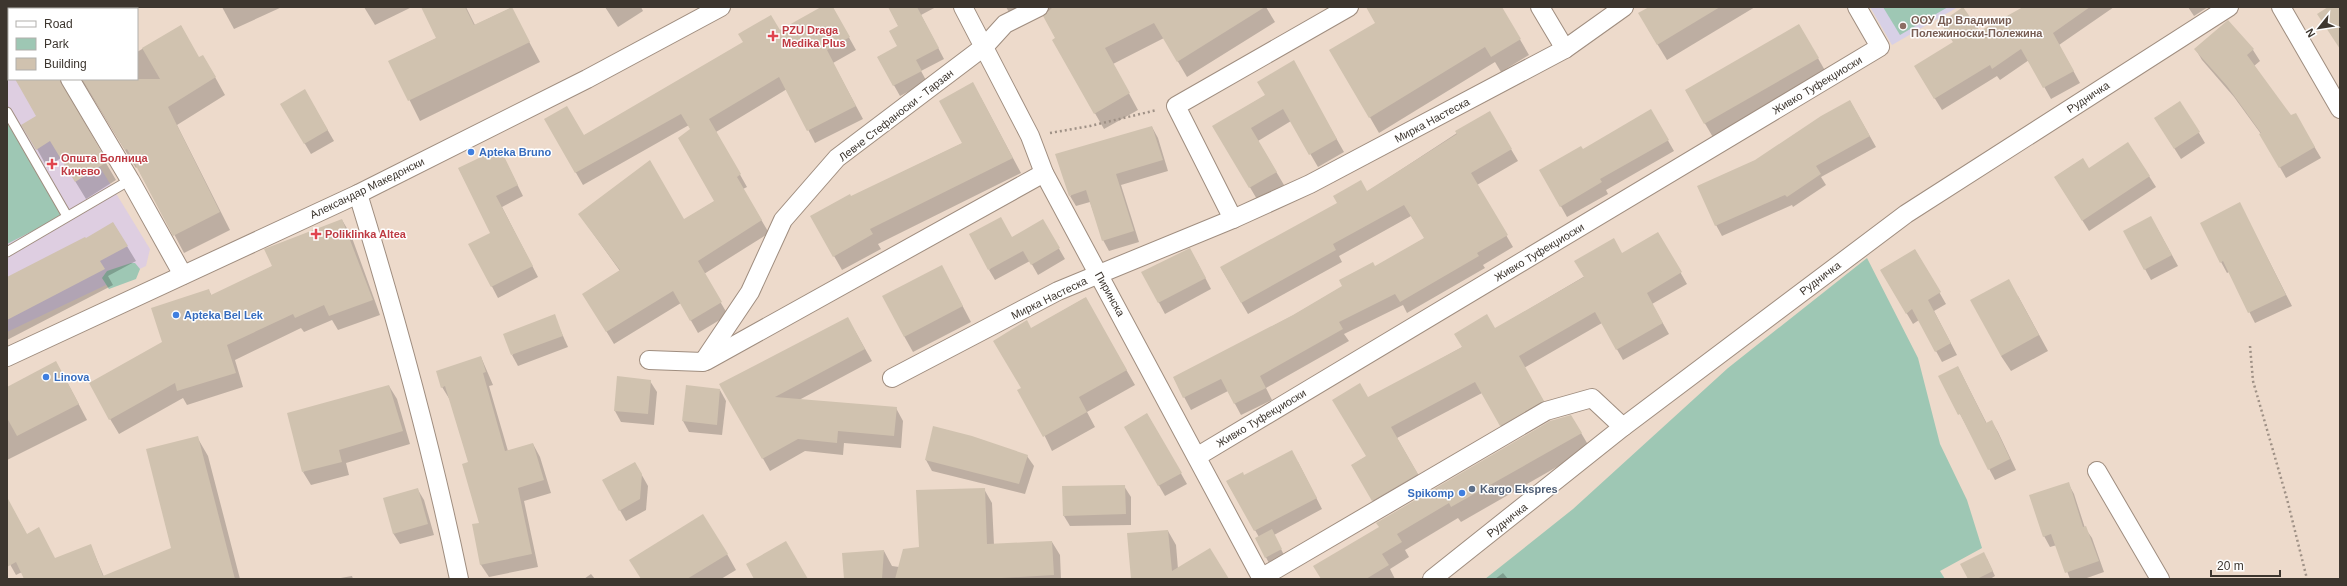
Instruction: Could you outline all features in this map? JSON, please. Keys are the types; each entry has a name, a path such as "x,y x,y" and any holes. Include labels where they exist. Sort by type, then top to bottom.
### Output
{"street":[{"name":"Александар Македонски","path":"7,357 358,194 588,79 722,7"},
{"name":"Пиринска","path":"963,7 985,46 1030,136 1044,173 1198,456 1262,578"},
{"name":"Левче Стефаноски - Тарзан","path":"703,362 750,292 783,220 838,158 985,46 1005,24 1038,7"},
{"path":"1233,219 1176,106 1349,7"},
{"path":"1540,7 1565,49"},
{"name":"Мирка Настеска","path":"892,378 1058,292 1233,219 1310,184 1565,49 1624,7"},
{"name":"Живко Туфекџиоски","path":"1198,456 1880,47 1857,7"},
{"name":"Рудничка","path":"1432,579 1623,427 1906,214 2229,7"},
{"path":"2281,7 2340,109"},
{"path":"71,80 130,180 183,275"},
{"path":"649,360 703,362 1044,173"},
{"path":"358,194 406,355 438,478 459,579"},
{"path":"1262,578 1546,411 1592,398 1623,427"},
{"path":"2097,471 2160,579"}],"lane":[{"path":"7,112 67,216"},
{"path":"7,252 130,180"}],"path":[{"path":"1030,136 1090,126 1176,106"},
{"path":"2250,346 2253,381 2287,499 2307,579"}],"shaded area":[{"name":"ООУ Др Владимир Полежиноски-Полежина","path":"1870,7 1958,7 1892,45"},
{"name":"Општа Болница Кичево","path":"7,16 8,80 47,80 150,249 146,266 7,332"}],"green space":[{"path":"1883,7 1948,7 1900,35"},
{"path":"7,120 64,215 7,244"},
{"path":"1867,258 1918,358 1940,444 1967,500 1982,548 1940,571 1945,579 1485,579 1573,509 1728,368"},
{"path":"135,263 140,269 136,279 109,289 102,278 107,271"}],"building":[{"path":"421,7 465,7 474,25 512,7 530,42 408,101 388,61 436,38"},
{"path":"821,7 833,7 850,37 827,50 856,106 807,131 779,77 709,119 741,174 737,177 762,220 698,261 722,302 690,321 673,291 606,332 582,294 620,270 578,214 650,160 684,219 714,201 678,138 690,129 681,114 575,173 544,119 567,106 584,135 743,42 738,34 771,15 780,30"},
{"path":"888,7 917,7 939,48 916,60 922,71 893,86 877,57 897,46 889,31 898,26"},
{"path":"1053,7 1265,7 1177,62 1154,23 1105,48 1130,93 1094,114 1052,40 1055,38 1043,16"},
{"path":"1366,7 1502,7 1521,39 1491,57 1485,47 1369,118 1329,50 1375,23"},
{"path":"1649,7 1720,7 1657,45 1638,13"},
{"path":"1963,7 1980,31 2023,7 2090,7 2053,33 2074,71 2043,88 2021,49 1992,69 1990,65 1934,99 1914,66 1953,42 1940,23"},
{"path":"2328,7 2340,7 2340,49 2317,14"},
{"path":"2228,20 2254,49 2247,55 2291,115 2296,113 2315,147 2279,168 2259,134 2261,133 2227,86 2194,49"},
{"path":"1799,24 1819,58 1704,124 1685,90"},
{"path":"181,25 199,57 203,55 216,77 168,107 220,212 173,236 127,149 125,150 83,80 160,79 142,48"},
{"path":"1294,60 1337,139 1309,155 1283,109 1251,128 1277,172 1249,188 1212,126 1265,95 1257,82"},
{"path":"16,80 61,80 107,162 75,182 50,141 36,150 21,125 36,116"},
{"path":"973,82 1013,158 870,229 873,234 833,257 810,216 850,194 851,196 962,143 939,101"},
{"path":"305,89 328,130 304,144 280,104"},
{"path":"1850,100 1870,136 1816,166 1821,174 1787,197 1785,195 1715,226 1697,186 1755,160 1821,116"},
{"path":"2180,101 2200,132 2174,149 2154,118"},
{"path":"1651,109 1669,140 1600,179 1602,182 1560,207 1539,170 1581,146 1583,149"},
{"path":"1490,111 1512,149 1471,173 1508,235 1477,253 1479,256 1400,302 1395,294 1339,322 1343,329 1260,376 1266,388 1234,404 1221,379 1183,398 1173,377 1293,315 1342,286 1339,280 1373,262 1375,266 1424,238 1404,205 1333,244 1336,250 1241,303 1220,267 1337,203 1333,196 1361,180 1367,191 1457,134 1455,131"},
{"path":"1152,126 1163,160 1116,174 1134,231 1102,241 1086,190 1069,196 1055,154"},
{"path":"2128,142 2150,176 2082,221 2054,177 2083,158 2089,168"},
{"path":"500,148 518,185 496,196 533,266 491,287 468,244 490,233 458,168"},
{"path":"2240,202 2286,295 2248,313 2223,261 2220,263 2200,223"},
{"path":"2151,216 2172,255 2144,270 2123,231"},
{"path":"1001,217 1012,237 1043,219 1060,248 1031,265 1023,251 988,270 969,234"},
{"path":"342,219 373,300 329,316 324,305 295,318 293,314 227,345 236,373 177,391 175,383 109,420 89,383 162,342 151,308 209,289 211,295 272,266 264,249"},
{"path":"113,222 128,246 100,261 105,269 7,320 7,277 85,237 86,238"},
{"path":"1658,232 1682,272 1647,293 1663,323 1616,350 1595,312 1519,356 1544,401 1500,426 1475,382 1391,427 1418,474 1372,501 1351,465 1366,456 1332,400 1360,383 1368,397 1462,347 1454,334 1487,314 1495,328 1584,277 1574,261 1614,238 1622,253"},
{"path":"1190,248 1206,278 1158,303 1141,272"},
{"path":"1915,249 1941,292 1928,300 1951,343 1935,352 1912,309 1906,314 1880,270"},
{"path":"942,265 963,306 904,337 882,296"},
{"path":"2009,279 2039,335 2001,356 1970,300"},
{"path":"1086,297 1127,370 1079,397 1087,412 1043,437 1017,390 1021,388 993,341 1027,320 1031,328"},
{"path":"555,314 563,336 511,355 503,334"},
{"path":"848,317 865,349 775,397 897,407 894,436 838,431 837,443 798,439 762,459 719,384"},
{"path":"481,356 486,372 483,373 505,451 533,443 544,480 518,488 532,554 480,565 472,524 479,523 462,464 468,462 445,386 441,388 436,371"},
{"path":"56,361 79,404 17,436 7,418 7,387"},
{"path":"1958,366 1986,423 1992,420 2010,459 1988,470 1960,414 1958,415 1938,376"},
{"path":"617,376 651,380 648,414 614,411"},
{"path":"389,385 403,431 339,450 342,462 302,472 287,413"},
{"path":"686,385 720,389 717,425 682,421"},
{"path":"1147,413 1182,473 1158,486 1124,427"},
{"path":"1571,415 1582,433 1451,507 1449,503 1397,534 1402,542 1382,554 1389,565 1366,579 1321,579 1313,566 1379,527 1376,523 1550,421"},
{"path":"933,426 972,436 1028,455 1019,484 925,460"},
{"path":"198,436 235,579 24,579 16,562 7,567 7,497 27,534 39,527 55,558 91,544 103,576 171,548 146,449"},
{"path":"1292,450 1317,498 1254,531 1226,481 1243,472 1244,475"},
{"path":"635,462 642,474 640,499 619,511 602,480"},
{"path":"2069,482 2083,527 2086,526 2099,561 2065,573 2051,534 2043,537 2029,495"},
{"path":"1125,485 1126,514 1063,516 1062,486"},
{"path":"418,488 428,524 393,534 383,498"},
{"path":"985,488 987,544 1052,541 1054,575 986,579 895,579 903,549 919,547 916,490"},
{"path":"703,514 728,554 687,579 641,579 629,560"},
{"path":"1272,529 1282,549 1265,558 1255,538"},
{"path":"1168,530 1172,571 1210,548 1229,579 1131,579 1127,533"},
{"path":"786,541 808,579 754,579 746,564"},
{"path":"884,550 882,579 844,579 842,553"},
{"path":"1984,552 1993,571 1977,579 1968,579 1960,564"}],"place":[{"name":"ООУ Др Владимир Полежиноски-Полежина","path":"1903,26"},
{"name":"PZU Draga Medika Plus","path":"773,36"},
{"name":"Apteka Bruno","path":"471,152"},
{"name":"Општа Болница Кичево","path":"52,164"},
{"name":"Poliklinka Altea","path":"316,234"},
{"name":"Apteka Bel Lek","path":"176,315"},
{"name":"Linova","path":"46,377"},
{"name":"Kargo Ekspres","path":"1472,489"},
{"name":"Spikomp","path":"1462,493"}]}
